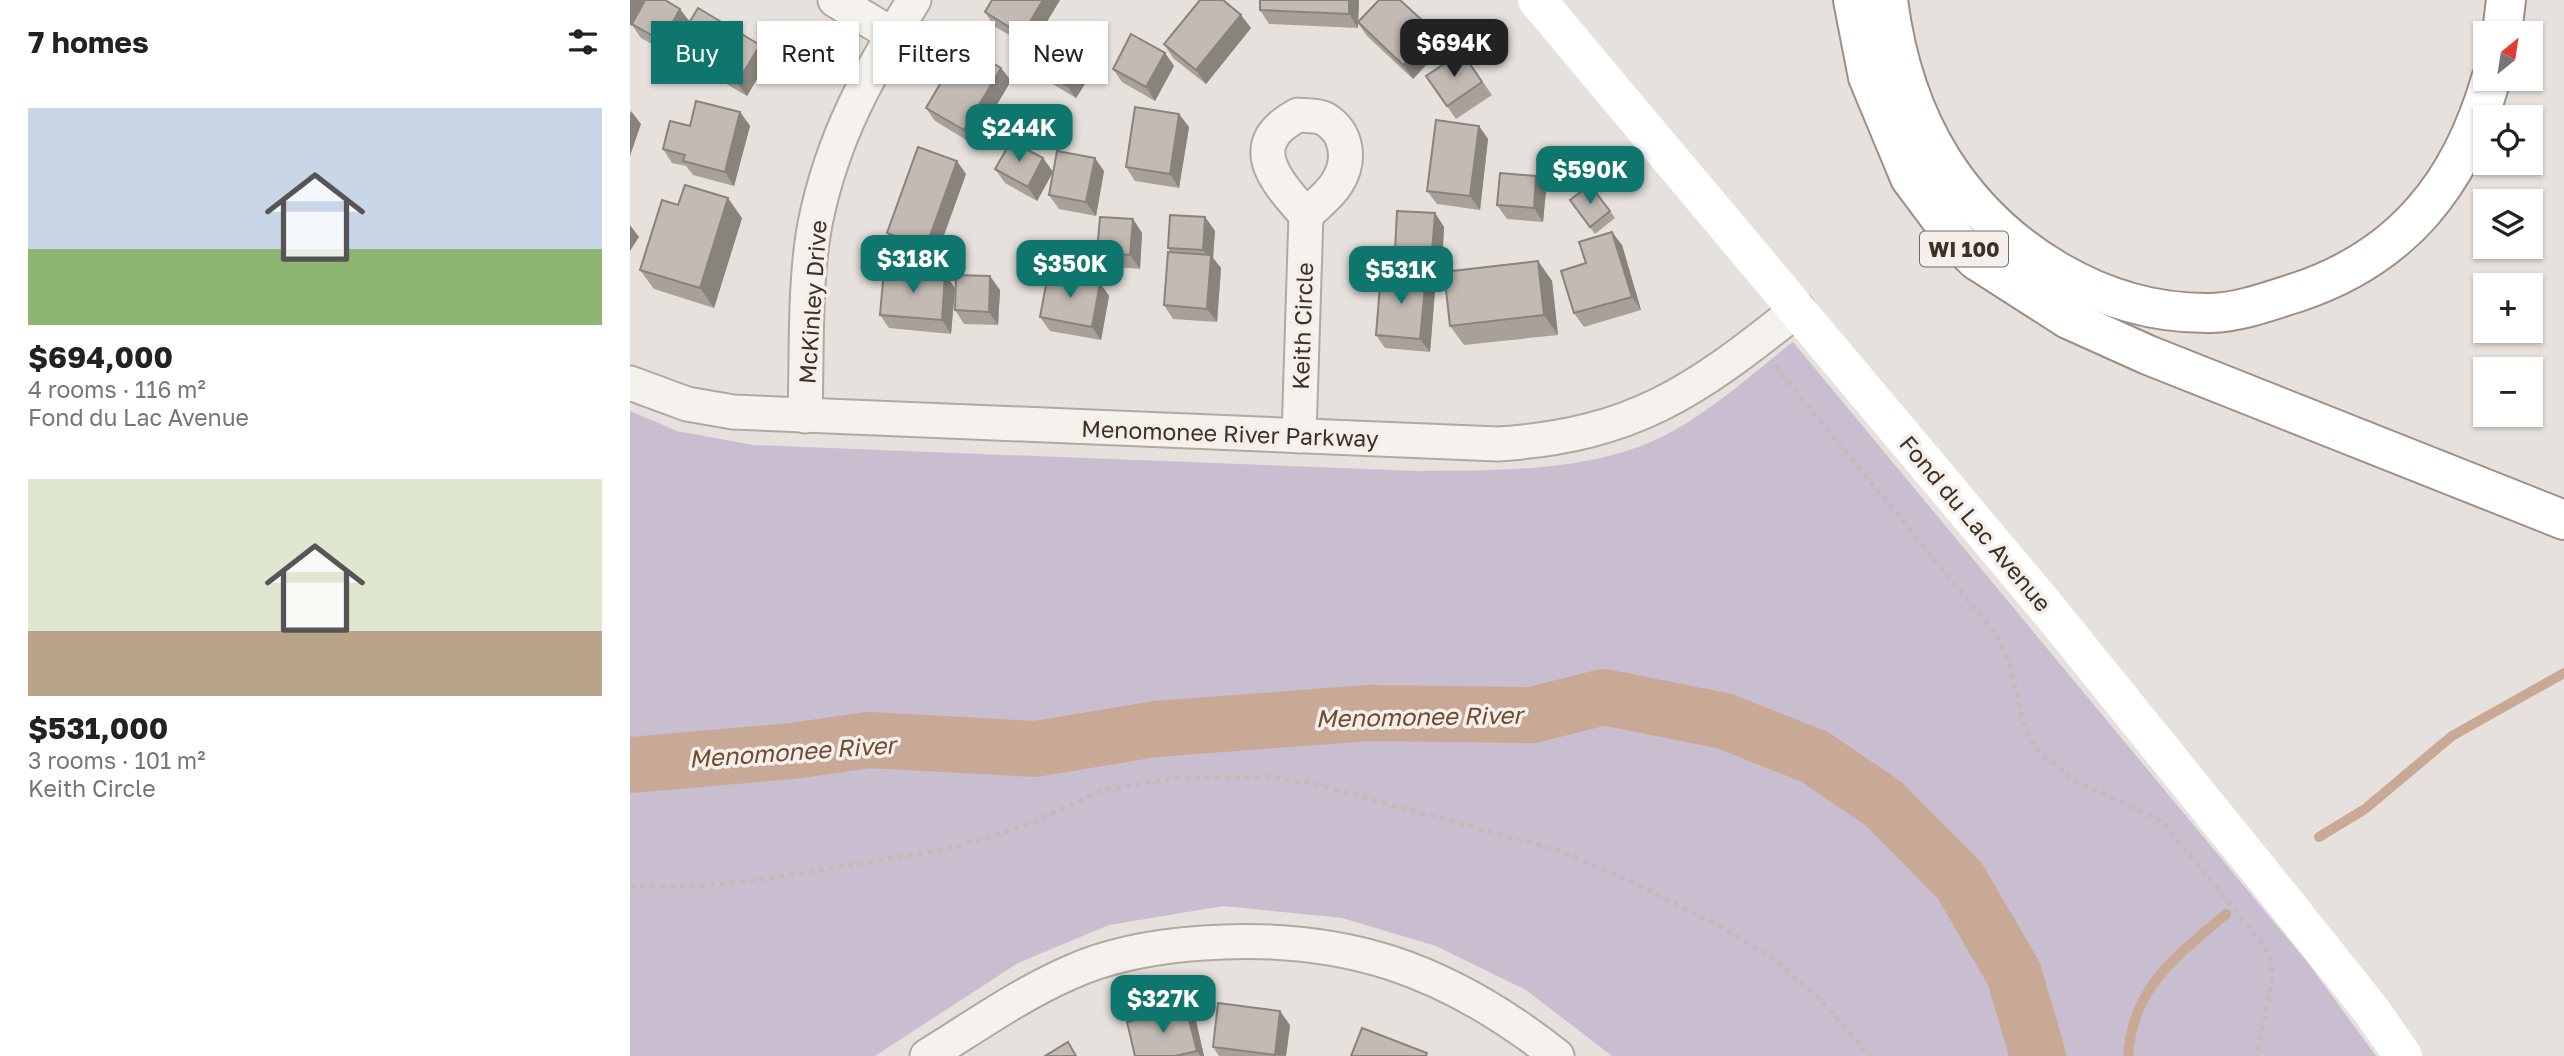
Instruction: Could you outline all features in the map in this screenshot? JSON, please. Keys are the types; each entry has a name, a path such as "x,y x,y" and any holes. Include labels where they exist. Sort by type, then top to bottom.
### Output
{"main road":[{"name":"Fond du Lac Avenue","path":"1537,0 1798,309 2280,895 2371,1010 2403,1056"},
{"name":"WI 100","path":"1853,0 1868,77 1910,178 1956,241 1976,260 2068,319 2148,355 2564,520"},
{"path":"1888,0 1903,73 1917,111 1941,159 1962,187 1998,227 2036,259 2078,284 2125,302 2151,308 2211,313 2252,307 2329,282 2371,259 2405,231 2432,202 2479,120 2487,91"},
{"path":"2503,21 2506,0"}],"street":[{"path":"835,0 873,22"},
{"name":"McKinley Drive","path":"901,21 914,0"},
{"name":"McKinley Drive","path":"804,416 808,316 818,214 844,126 873,67"},
{"name":"Keith Circle","path":"1299,436 1306,215"},
{"name":"Menomonee River Parkway","path":"630,383 655,394 710,408 804,416 1498,444 1575,435 1648,412 1684,394 1756,343 1798,309"},
{"path":"927,1056 1015,1001 1095,963 1170,945 1254,939 1317,945 1393,962 1457,988 1490,1006 1557,1056"}],"path":[{"path":"1756,343 1996,634 2009,660 2024,725 2035,748 2076,781 2162,821 2255,932 2271,961 2273,977 2257,1056"},
{"path":"630,886 699,886 772,878 941,850 992,837 1034,822 1102,790 1175,778 1266,777 1311,783 1558,850 1624,878 1727,930 1772,958 1819,998 1870,1056"}],"shaded area":[{"path":"1793,342 2308,963 2376,1056 1612,1056 1526,990 1436,946 1342,918 1223,906 1109,925 1018,963 875,1056 630,1056 630,411 677,431 753,445 1417,471 1515,469 1581,462 1644,445 1673,431 1704,411"}],"building":[{"path":"645,0 665,0 680,9 673,21 651,21 651,35 632,24"},
{"path":"992,0 1043,0 1030,21 1009,21 1009,27 985,12"},
{"path":"1200,0 1223,0 1241,15 1196,70 1164,44"},
{"path":"1260,0 1349,0 1349,14 1260,10"},
{"path":"1379,0 1400,0 1435,32 1403,65 1358,22"},
{"path":"698,8 720,21 690,21"},
{"path":"1131,34 1165,53 1146,87 1113,69"},
{"path":"743,35 757,43 757,50 743,73"},
{"path":"1462,52 1482,82 1447,106 1426,76"},
{"path":"995,64 1001,68 995,78"},
{"path":"940,84 991,84 964,130 926,108"},
{"path":"696,101 740,112 725,172 683,161 685,155 663,149 670,121 690,126"},
{"path":"1135,107 1179,114 1170,174 1126,167"},
{"path":"1436,120 1479,126 1470,196 1427,191"},
{"path":"1011,141 1043,158 1028,187 995,169"},
{"path":"918,147 957,161 926,247 887,233"},
{"path":"1057,151 1095,158 1086,202 1049,195"},
{"path":"1500,173 1536,176 1534,208 1497,205"},
{"path":"685,185 728,198 700,288 640,270 662,200 678,205"},
{"path":"1590,185 1610,211 1590,227 1570,200"},
{"path":"1397,211 1435,213 1432,252 1395,250"},
{"path":"1170,215 1205,217 1203,250 1168,248"},
{"path":"1100,217 1133,219 1130,255 1097,252"},
{"path":"1612,232 1632,297 1574,313 1561,271 1586,263 1579,242"},
{"path":"1168,252 1211,255 1207,309 1164,305"},
{"path":"1538,261 1544,315 1450,326 1444,272"},
{"path":"884,269 945,274 942,320 880,315"},
{"path":"1381,273 1426,277 1420,339 1376,335"},
{"path":"1048,274 1100,283 1092,327 1040,317"},
{"path":"956,275 990,276 989,312 955,310"},
{"path":"1218,1003 1280,1011 1275,1055 1213,1047"},
{"path":"1186,1008 1197,1051 1175,1056 1135,1056 1127,1022"},
{"path":"1362,1028 1427,1053 1426,1056 1351,1056"},
{"path":"1068,1042 1076,1056 1045,1056"}],"waterway":[{"path":"2319,837 2365,809 2452,736 2564,673"},
{"name":"Menomonee River","path":"630,765 792,751 869,740 1035,749 1155,729 1368,713 1532,715 1604,697 1724,721 1815,757 1884,804 1960,881 2014,974 2038,1056"},
{"path":"2128,1056 2132,1032 2148,991 2175,959 2226,914"}]}
